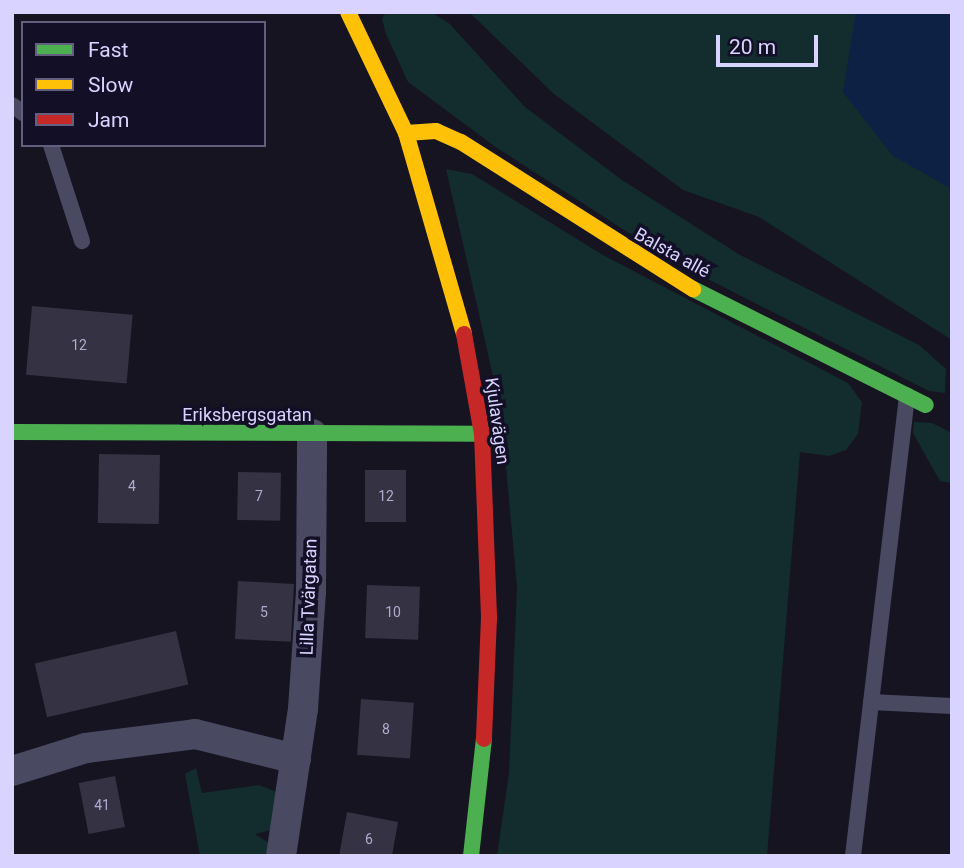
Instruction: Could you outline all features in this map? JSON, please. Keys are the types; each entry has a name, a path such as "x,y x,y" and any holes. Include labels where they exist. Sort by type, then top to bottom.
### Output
{"street":[{"name":"Kjulavägen","path":"348,12 406,133 463,328 482,434 489,618 483,752 471,856"},
{"name":"Balsta allé","path":"406,133 436,131 461,142 672,278 926,405"},
{"name":"Eriksbergsgatan","path":"12,432 482,434"},
{"name":"Lilla Tvärgatan","path":"281,856 296,759 311,592 312,435"},
{"path":"12,771 86,748 195,734 296,759"}],"lane":[{"path":"52,147 82,241"},
{"path":"853,856 907,395"},
{"path":"871,702 952,706"}],"green space":[{"path":"386,12 431,12 450,24 525,107 622,180 740,255 919,345 946,369 945,393 929,391 674,262 497,148 408,82 386,34 382,19"},
{"path":"469,12 952,12 952,340 759,217 683,190 554,94"},
{"path":"446,169 472,174 601,254 848,383 862,402 858,434 846,450 829,456 800,452 767,856 497,856 509,773 517,588 501,411"},
{"path":"914,422 932,423 952,433 952,483 940,481 913,433"},
{"path":"196,768 202,793 259,785 279,793 271,830 255,834 269,843 267,856 200,856 185,774"}],"water":[{"path":"856,12 952,12 952,189 893,156 843,92"}],"building":[{"path":"32,306 133,315 127,384 26,375"},
{"path":"99,454 160,455 159,524 98,523"},
{"path":"365,470 406,470 406,522 365,522"},
{"path":"238,472 281,473 280,521 237,520"},
{"path":"238,581 294,584 291,642 235,639"},
{"path":"367,585 420,587 418,640 365,638"},
{"path":"176,631 188,685 47,717 35,664"},
{"path":"361,699 414,703 410,759 357,755"},
{"path":"115,776 125,827 89,834 79,783"},
{"path":"347,812 398,822 392,856 339,856"}],"traffic: fast":[{"path":"693,289 926,405"},
{"path":"12,432 482,434"},
{"path":"471,856 484,739"}],"traffic: slow":[{"path":"348,12 406,133 464,334"},
{"path":"406,133 436,131 461,142 693,289"}],"traffic: jam":[{"path":"464,334 482,434 489,618 484,739"}]}
